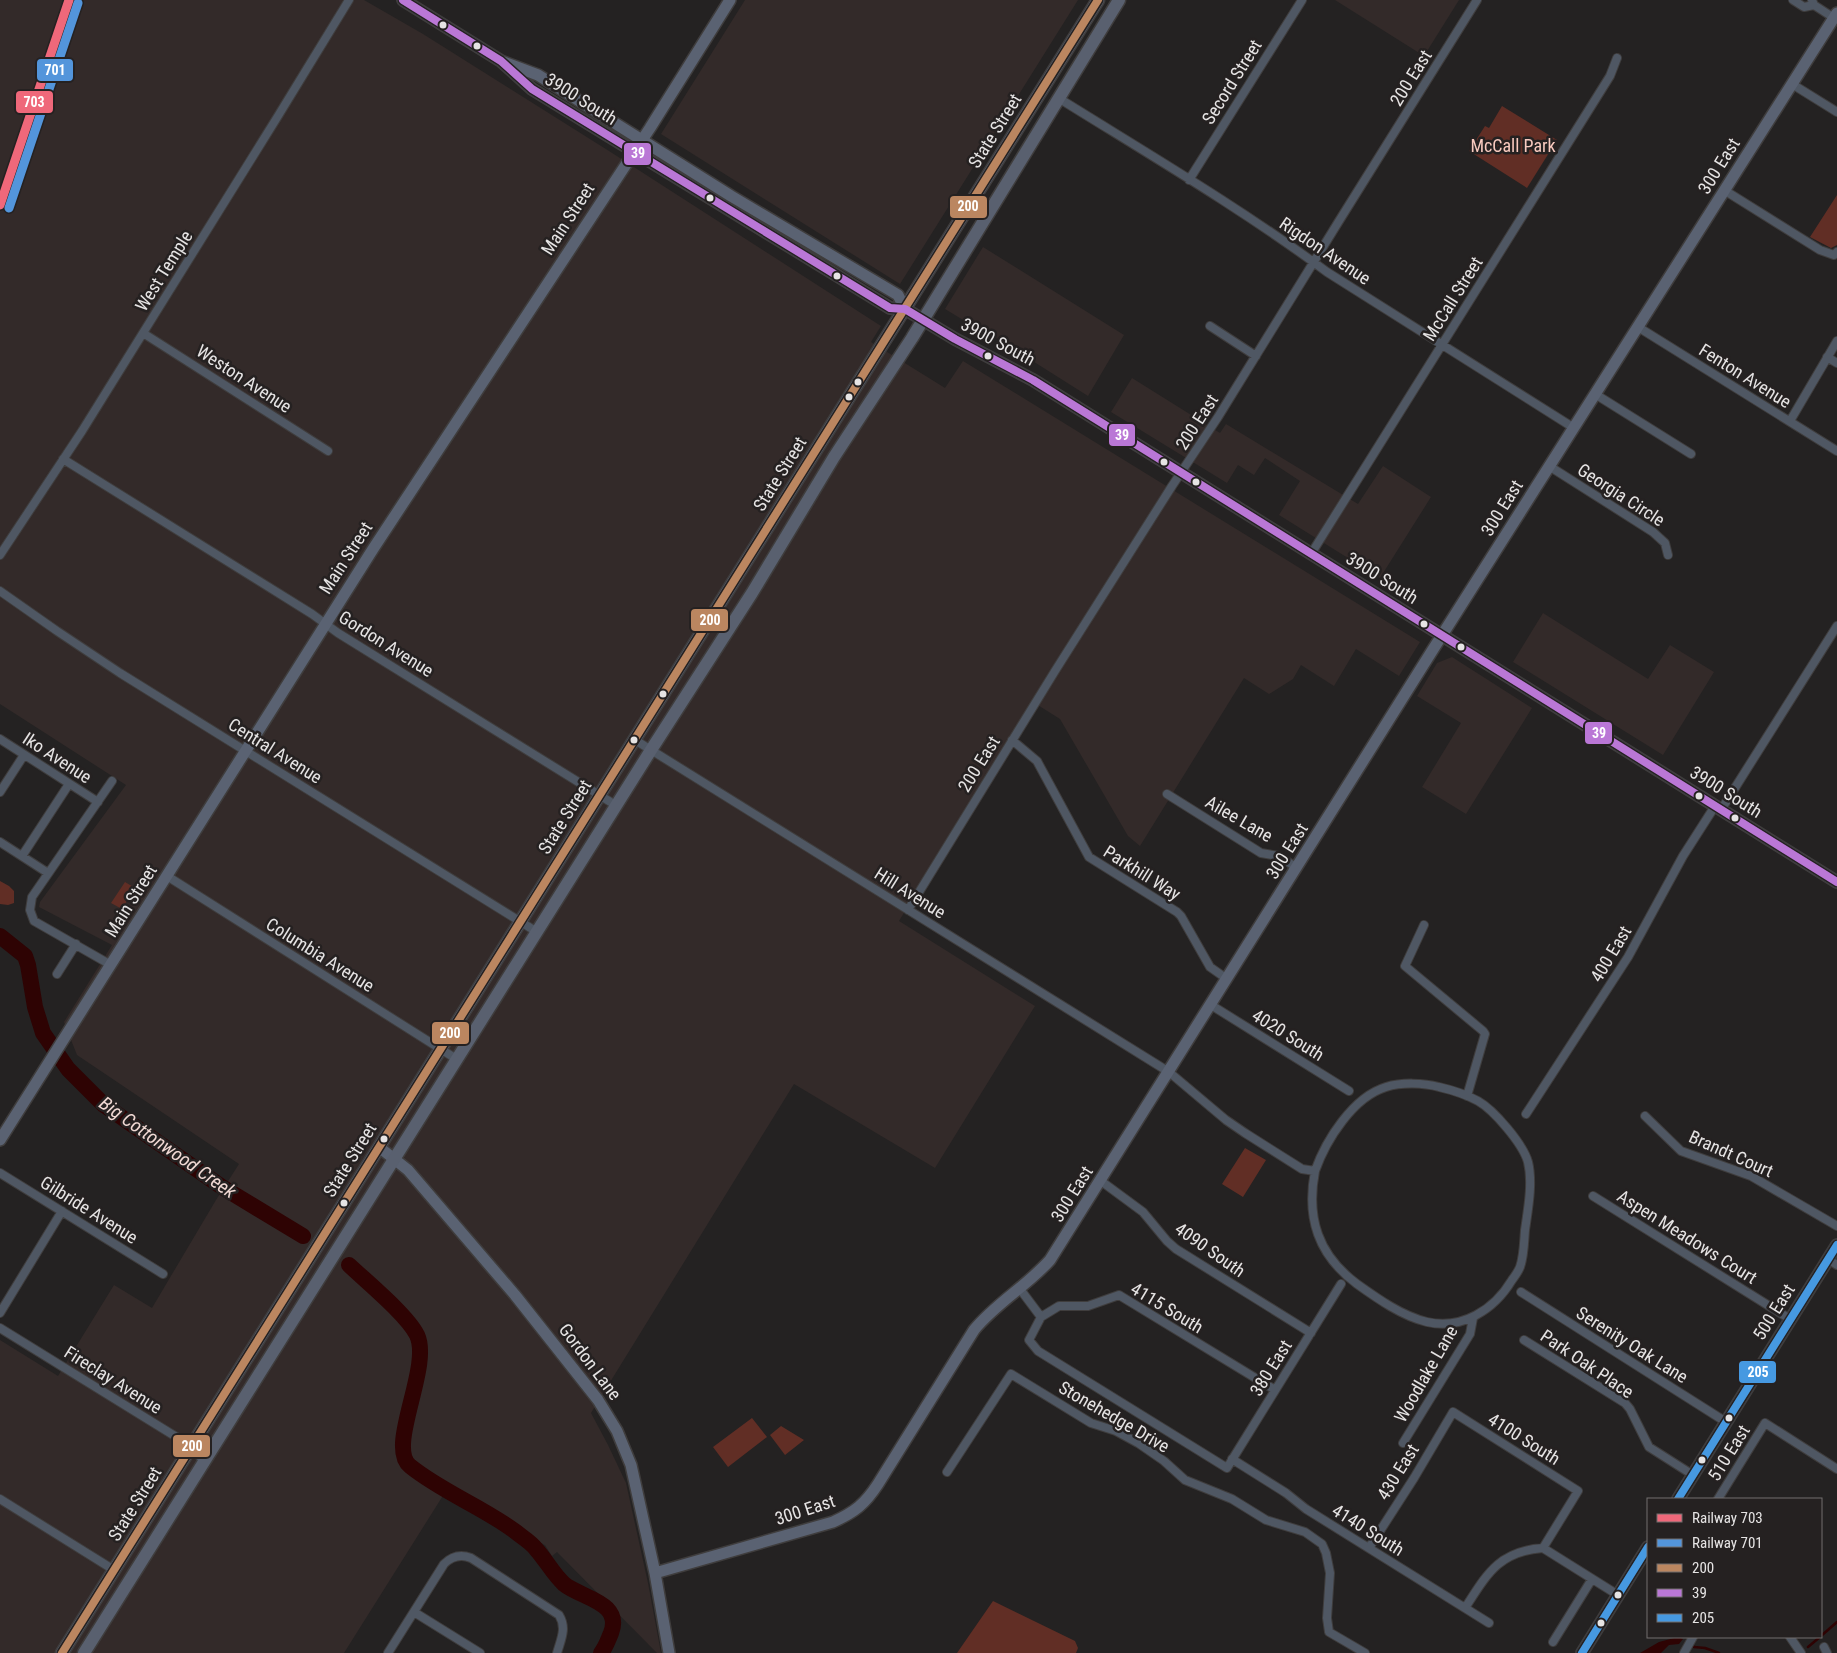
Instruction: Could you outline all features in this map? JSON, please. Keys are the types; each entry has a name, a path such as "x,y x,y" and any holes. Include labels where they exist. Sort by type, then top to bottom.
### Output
{"main road":[{"name":"State Street","path":"62,1653 1098,0"},
{"name":"State Street","path":"84,1653 396,1159 651,750 752,593 834,456 923,320 1119,0"}],"street":[{"name":"West Temple","path":"0,555 143,333 349,0"},
{"name":"3900 South","path":"403,0 501,60 538,75 731,196 898,295 905,309"},
{"name":"Main Street","path":"0,1140 325,623 641,140 730,0"},
{"name":"Secord Street","path":"1189,180 1302,0"},
{"name":"200 East","path":"908,910 1012,740 1256,356 1477,0"},
{"path":"1793,0 1804,7 1813,3 1835,15"},
{"name":"300 East","path":"655,1573 833,1522 852,1513 862,1505 878,1484 974,1330 991,1312 1020,1289 1050,1260 1835,15"},
{"name":"McCall Street","path":"1311,554 1610,76 1617,58"},
{"name":"3900 South","path":"501,60 532,89 633,152 890,308 905,309 955,339 1033,380 1837,882"},
{"path":"1792,84 1837,112"},
{"name":"Rigdon Avenue","path":"1060,99 1292,246 1327,272 1574,428"},
{"path":"1724,190 1820,250 1834,255 1837,252"},
{"path":"1210,326 1256,356"},
{"name":"Fenton Avenue","path":"1638,327 1837,451"},
{"name":"Weston Avenue","path":"143,333 328,451"},
{"path":"1790,421 1837,341"},
{"path":"1828,357 1837,362"},
{"path":"1595,394 1690,454"},
{"name":"Gordon Avenue","path":"63,459 617,806"},
{"name":"Georgia Circle","path":"1549,466 1653,532 1665,543 1668,555"},
{"name":"Central Avenue","path":"0,591 97,658 189,717 246,750 537,932"},
{"name":"400 East","path":"1526,1114 1628,957 1683,856 1718,808 1837,626"},
{"name":"Iko Avenue","path":"0,739 98,802"},
{"name":"Hill Avenue","path":"635,740 1169,1072 1226,1120 1245,1133 1302,1169 1315,1171"},
{"name":"Parkhill Way","path":"1012,740 1037,761 1089,857 1177,912 1210,967 1227,979"},
{"path":"0,792 24,755"},
{"path":"111,965 34,921 30,910 32,897 112,781"},
{"path":"22,856 69,784"},
{"name":"Ailee Lane","path":"1167,794 1261,854 1279,856 1297,868"},
{"path":"0,842 48,873"},
{"name":"Columbia Avenue","path":"167,876 458,1060"},
{"path":"1424,925 1405,966 1485,1034 1467,1096"},
{"path":"57,974 76,944"},
{"name":"4020 South","path":"1211,1004 1349,1091"},
{"path":"1412,1084 1438,1086 1467,1096 1480,1102 1506,1127 1528,1161 1528,1205 1520,1268 1506,1290 1491,1305 1473,1318 1450,1324 1427,1322 1397,1310 1348,1277 1334,1264 1322,1244 1314,1224 1312,1202 1315,1171 1328,1143 1348,1115 1360,1102 1386,1087 1412,1084"},
{"name":"Brandt Court","path":"1645,1116 1682,1152 1751,1176 1837,1226"},
{"name":"Gordon Lane","path":"379,1148 396,1159 408,1170 516,1295 563,1354 617,1431 631,1465 655,1573 669,1653"},
{"name":"Gilbride Avenue","path":"0,1173 163,1274"},
{"name":"4090 South","path":"1101,1181 1144,1212 1167,1241 1176,1249 1311,1333"},
{"name":"Aspen Meadows Court","path":"1593,1196 1790,1319"},
{"path":"0,1313 62,1211"},
{"name":"500 East","path":"1679,1498 1790,1319 1833,1262 1837,1245"},
{"name":"380 East","path":"1041,1317 1029,1340 1038,1351 1226,1468 1341,1284"},
{"path":"1020,1289 1041,1317"},
{"name":"Serenity Oak Lane","path":"1522,1292 1726,1422"},
{"name":"4115 South","path":"1041,1317 1059,1306 1088,1306 1119,1295 1276,1390"},
{"name":"Woodlake Lane","path":"1403,1444 1470,1334 1473,1318"},
{"name":"Fireclay Avenue","path":"0,1328 191,1446 205,1463"},
{"name":"Park Oak Place","path":"1524,1340 1625,1403 1650,1447 1693,1475"},
{"name":"Stonehedge Drive","path":"947,1472 1010,1374 1091,1423 1116,1432 1149,1450 1185,1480 1232,1499 1266,1520 1305,1532 1322,1544 1326,1552 1330,1573 1327,1618 1329,1632 1365,1653"},
{"name":"4100 South","path":"1453,1412 1578,1491 1543,1548"},
{"name":"430 East","path":"1369,1548 1414,1478 1453,1412"},
{"name":"510 East","path":"1719,1498 1765,1423 1837,1469"},
{"name":"4140 South","path":"1232,1459 1286,1493 1306,1509 1489,1623"},
{"path":"0,1499 114,1570"},
{"path":"1465,1608 1481,1582 1503,1559 1517,1553 1543,1548 1618,1595"},
{"path":"1582,1653 1647,1549"},
{"path":"388,1653 442,1567 449,1560 459,1556 471,1558 557,1612 564,1626 558,1653"},
{"path":"1553,1642 1592,1578"},
{"path":"414,1612 480,1653"},
{"path":"1684,1653 1692,1638"},
{"path":"1791,1638 1801,1653"}],"shaded area":[{"path":"0,0 364,0 423,34 609,151 881,326 871,342 945,388 963,361 1420,642 1399,676 1356,649 1334,686 1301,665 1293,679 1269,694 1244,678 1140,846 1128,836 1060,719 1033,702 899,921 1035,1006 935,1168 794,1084 591,1413 626,1483 661,1653 657,1653 557,1552 552,1556 545,1545 444,1494 344,1653 0,1653 0,1340 58,1376 114,1285 152,1308 239,1164 77,1055 64,1022 112,945 39,907 40,902 126,785 0,704"},
{"path":"745,0 1078,0 900,284 661,134"},
{"path":"1335,0 1459,0 1424,56"},
{"path":"983,247 1124,335 1088,396 998,339 945,309"},
{"path":"1132,378 1220,433 1226,424 1358,504 1383,466 1431,497 1380,578 1279,515 1300,481 1265,458 1254,475 1238,465 1227,483 1111,412"},
{"path":"1543,613 1648,679 1670,645 1714,672 1663,755 1513,662"},
{"path":"1452,657 1532,708 1466,814 1422,787 1461,723 1417,696 1437,663"},
{"path":"1674,1638 1683,1639 1679,1644 1669,1645 1661,1653 1640,1653 1659,1642"}],"green space":[{"name":"McCall Park","path":"1502,106 1557,140 1527,188 1469,151 1485,126 1489,128"},
{"path":"1837,195 1837,245 1831,248 1810,237"},
{"path":"0,881 14,891 14,903 8,905 0,904"},
{"path":"125,882 135,888 122,909 111,903"},
{"path":"1245,1148 1266,1160 1243,1197 1222,1184"},
{"path":"752,1418 767,1437 728,1467 713,1447"},
{"path":"781,1426 804,1440 785,1455 770,1435"},
{"path":"993,1601 1075,1641 1078,1648 1076,1653 957,1653"}],"waterway":[{"name":"Big Cottonwood Creek","path":"0,936 25,956 35,1007 43,1033 68,1069 104,1105 222,1187 303,1236"},
{"name":"Big Cottonwood Creek","path":"349,1265 405,1318 417,1335 420,1349 419,1366 403,1442 404,1456 410,1466 435,1484 516,1532 534,1546 564,1584 606,1608 611,1614 613,1623 606,1646 601,1653"},
{"path":"1822,1635 1837,1622"},
{"path":"1808,1647 1819,1638"},
{"path":"1694,1647 1705,1648 1719,1653"}],"rail line":[{"name":"703","path":"0,205 69,0"},
{"name":"701","path":"9,208 78,3"}],"transit line":[{"name":"39","path":"403,0 501,61 532,89 890,308 905,309 955,339 1033,380 1837,882"},
{"name":"200","path":"62,1653 1098,0"},
{"name":"205","path":"1679,1498 1837,1245"},
{"name":"205","path":"1582,1653 1647,1549"}]}
